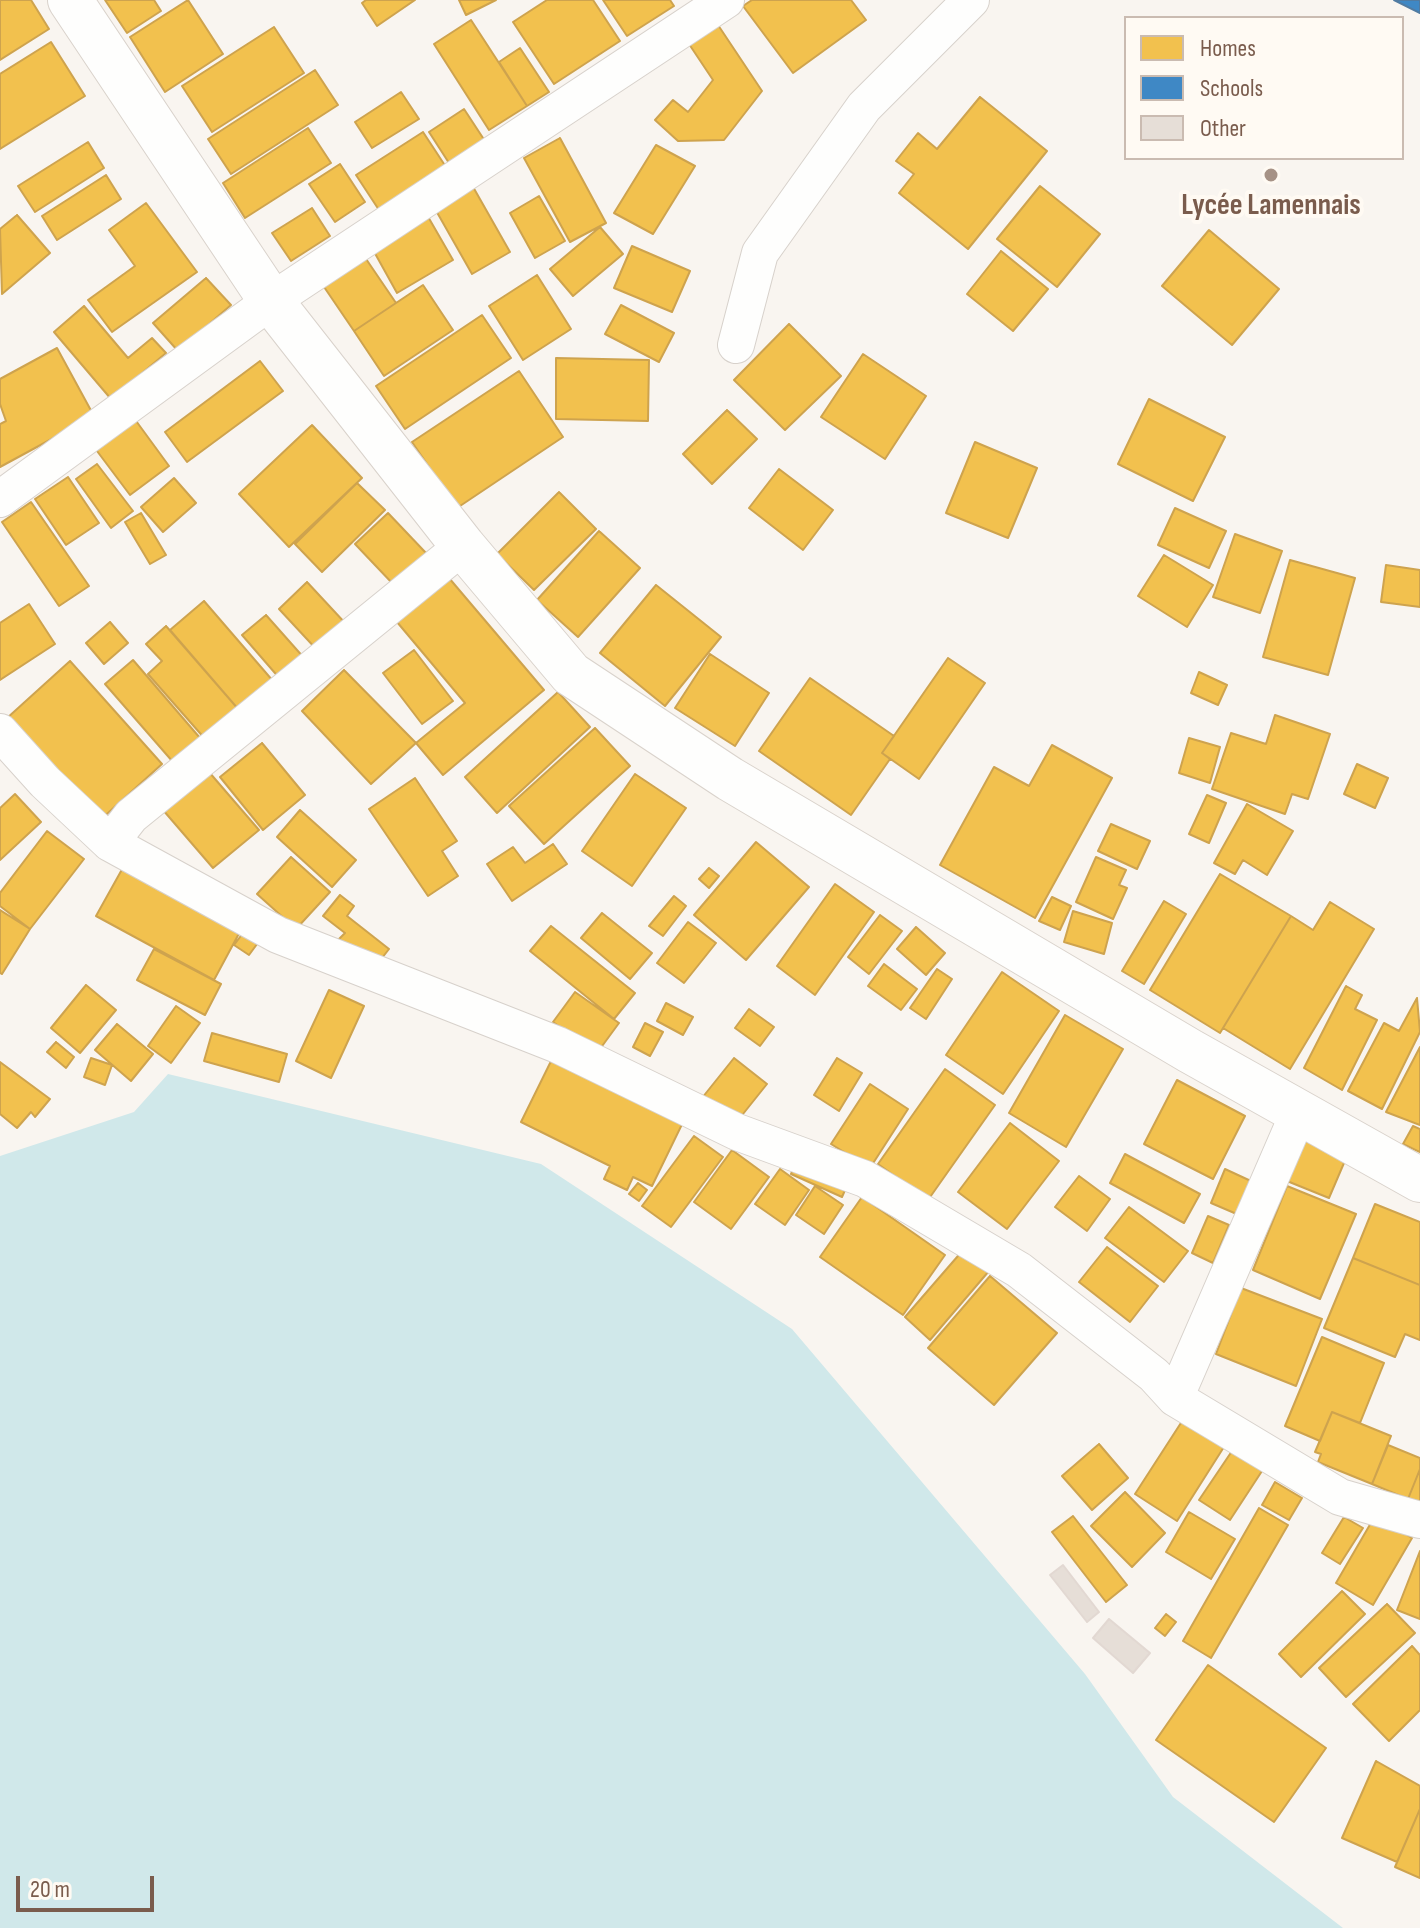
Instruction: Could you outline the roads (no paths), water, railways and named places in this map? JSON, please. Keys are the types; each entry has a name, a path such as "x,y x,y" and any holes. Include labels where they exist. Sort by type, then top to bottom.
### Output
{"main road":[{"path":"70,0 271,301 463,546 571,674 730,779 1420,1180"}],"street":[{"path":"0,499 271,301 726,0"},
{"path":"736,345 760,253 864,107 971,0"},
{"path":"110,843 131,816 463,546"},
{"path":"0,732 45,782 110,843 278,935 558,1045 737,1132 865,1179 1019,1270 1154,1375 1175,1398 1340,1497 1420,1520"},
{"path":"1175,1398 1299,1112"}],"water":[{"path":"168,1074 541,1164 792,1329 1085,1674 1173,1797 1343,1928 0,1928 0,1156 134,1112"}],"place":[{"name":"Lycée Lamennais","path":"1271,175"}]}
